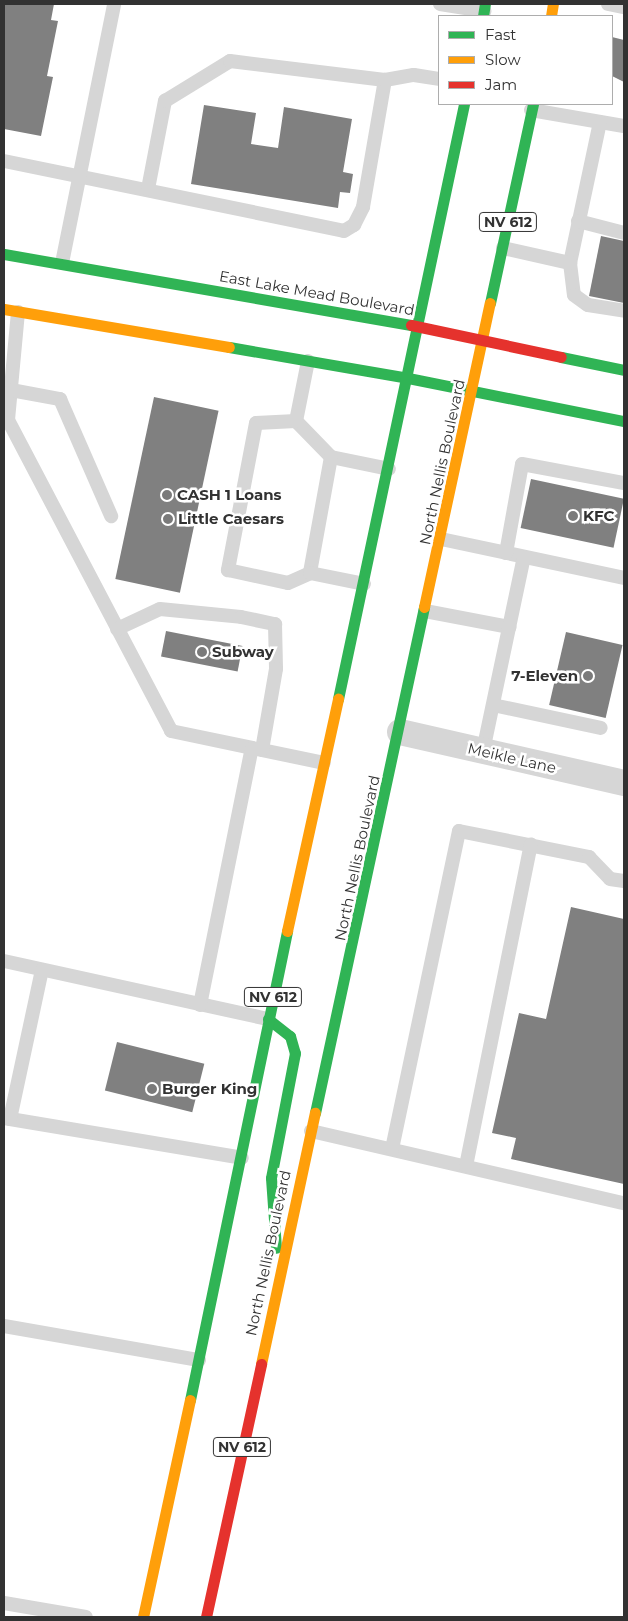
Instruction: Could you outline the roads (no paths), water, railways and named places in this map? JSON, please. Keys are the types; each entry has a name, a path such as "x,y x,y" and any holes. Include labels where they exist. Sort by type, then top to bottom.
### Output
{"main road":[{"name":"NV 612","path":"143,1617 242,1158 268,1019 389,469 464,105"},
{"name":"North Nellis Boulevard","path":"206,1617 278,1277 400,732 532,107"},
{"name":"East Lake Mead Boulevard","path":"4,254 418,326 624,370"},
{"path":"4,309 408,378 624,421"},
{"path":"268,1019 290,1036 295,1053 271,1178 278,1277"}],"street":[{"name":"Meikle Lane","path":"400,732 624,783"}],"lane":[{"path":"62,263 82,175 114,4"},
{"path":"440,4 484,10"},
{"path":"608,4 624,7"},
{"path":"148,189 165,101 230,61 385,80 414,75 438,79"},
{"path":"4,160 344,230 354,225 363,207 385,80"},
{"path":"532,107 624,126"},
{"path":"600,122 570,263 574,295 588,305 624,311"},
{"path":"578,221 624,233"},
{"path":"503,248 570,263"},
{"path":"18,312 11,390 6,419 170,731 324,763"},
{"path":"296,421 308,361"},
{"path":"11,390 60,399 110,516"},
{"path":"364,584 310,573 288,583 228,570 256,423 296,421 331,457 389,469"},
{"path":"310,573 331,457"},
{"path":"506,553 522,464 624,483"},
{"path":"441,539 624,578"},
{"path":"483,751 524,557"},
{"path":"117,628 160,609 241,617 275,624 276,669 200,1005"},
{"path":"425,611 509,628"},
{"path":"493,705 601,728"},
{"path":"392,1150 459,831 589,857 610,879 624,881"},
{"path":"466,1166 531,845"},
{"path":"4,961 268,1019"},
{"path":"42,970 7,1118 242,1158"},
{"path":"311,1131 624,1203"},
{"path":"4,1326 199,1360"},
{"path":"4,1603 86,1617"}],"place":[{"name":"CASH 1 Loans","path":"167,495"},
{"name":"KFC","path":"573,516"},
{"name":"Little Caesars","path":"168,519"},
{"name":"Subway","path":"202,652"},
{"name":"7-Eleven","path":"588,676"},
{"name":"Burger King","path":"152,1089"}]}
